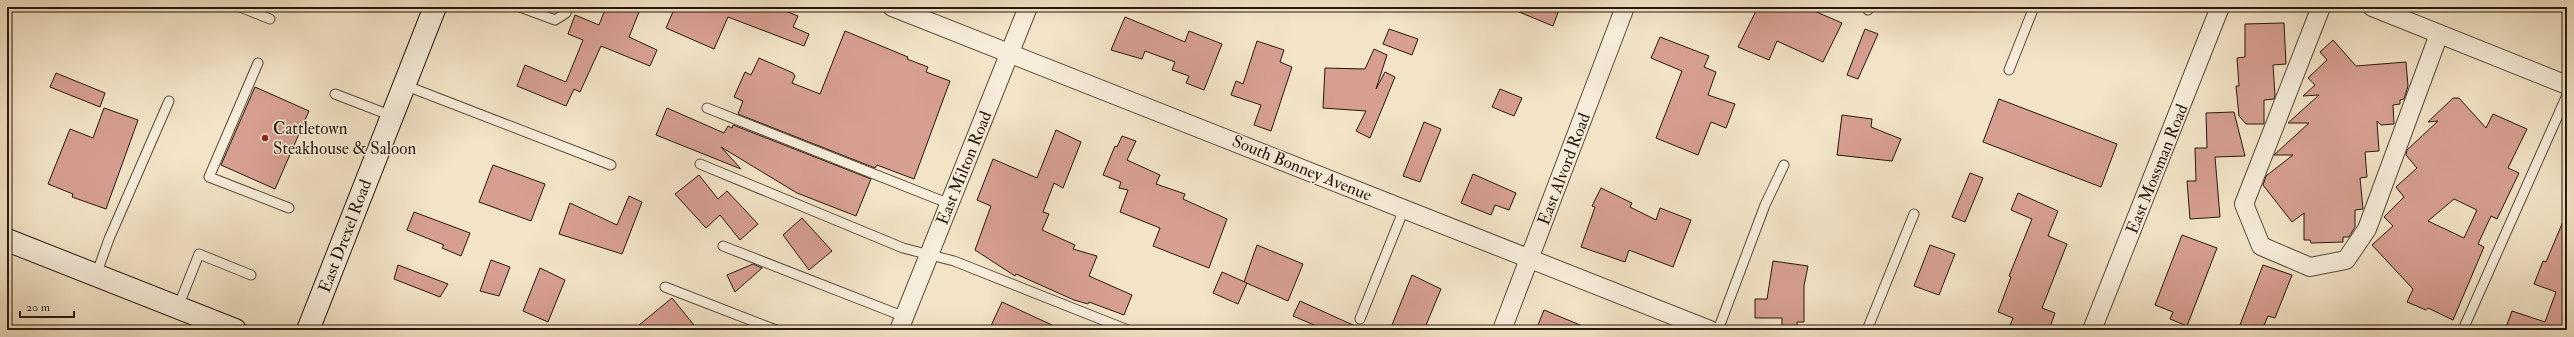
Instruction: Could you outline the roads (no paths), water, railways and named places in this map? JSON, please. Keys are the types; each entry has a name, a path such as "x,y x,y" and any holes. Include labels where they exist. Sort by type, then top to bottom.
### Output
{"street":[{"name":"East Drexel Road","path":"308,330 435,7"},
{"name":"South Bonney Avenue","path":"892,7 1010,52 1710,330"},
{"name":"East Milton Road","path":"902,324 1028,7"},
{"name":"East Alvord Road","path":"1502,330 1625,7"},
{"name":"East Mossman Road","path":"2092,330 2220,7"},
{"path":"2321,7 2244,204 2261,246 2310,267 2346,260 2367,229 2439,34"},
{"path":"2372,7 2567,86"},
{"path":"7,240 234,330"}],"lane":[{"path":"240,7 270,19"},
{"path":"520,7 555,20 566,13 568,7"},
{"path":"2009,70 2034,7"},
{"path":"258,63 209,177 289,208"},
{"path":"404,85 611,165"},
{"path":"335,94 392,116"},
{"path":"2465,325 2567,95"},
{"path":"96,275 108,240 169,101"},
{"path":"706,108 950,204"},
{"path":"700,164 903,248 930,254 1128,330"},
{"path":"1718,330 1765,205 1784,166"},
{"path":"1360,319 1404,209"},
{"path":"1867,330 1914,214"},
{"path":"722,246 902,324"},
{"path":"178,307 199,254 251,275"},
{"path":"666,287 776,330"}],"place":[{"name":"Cattletown Steakhouse & Saloon","path":"265,138"}]}
